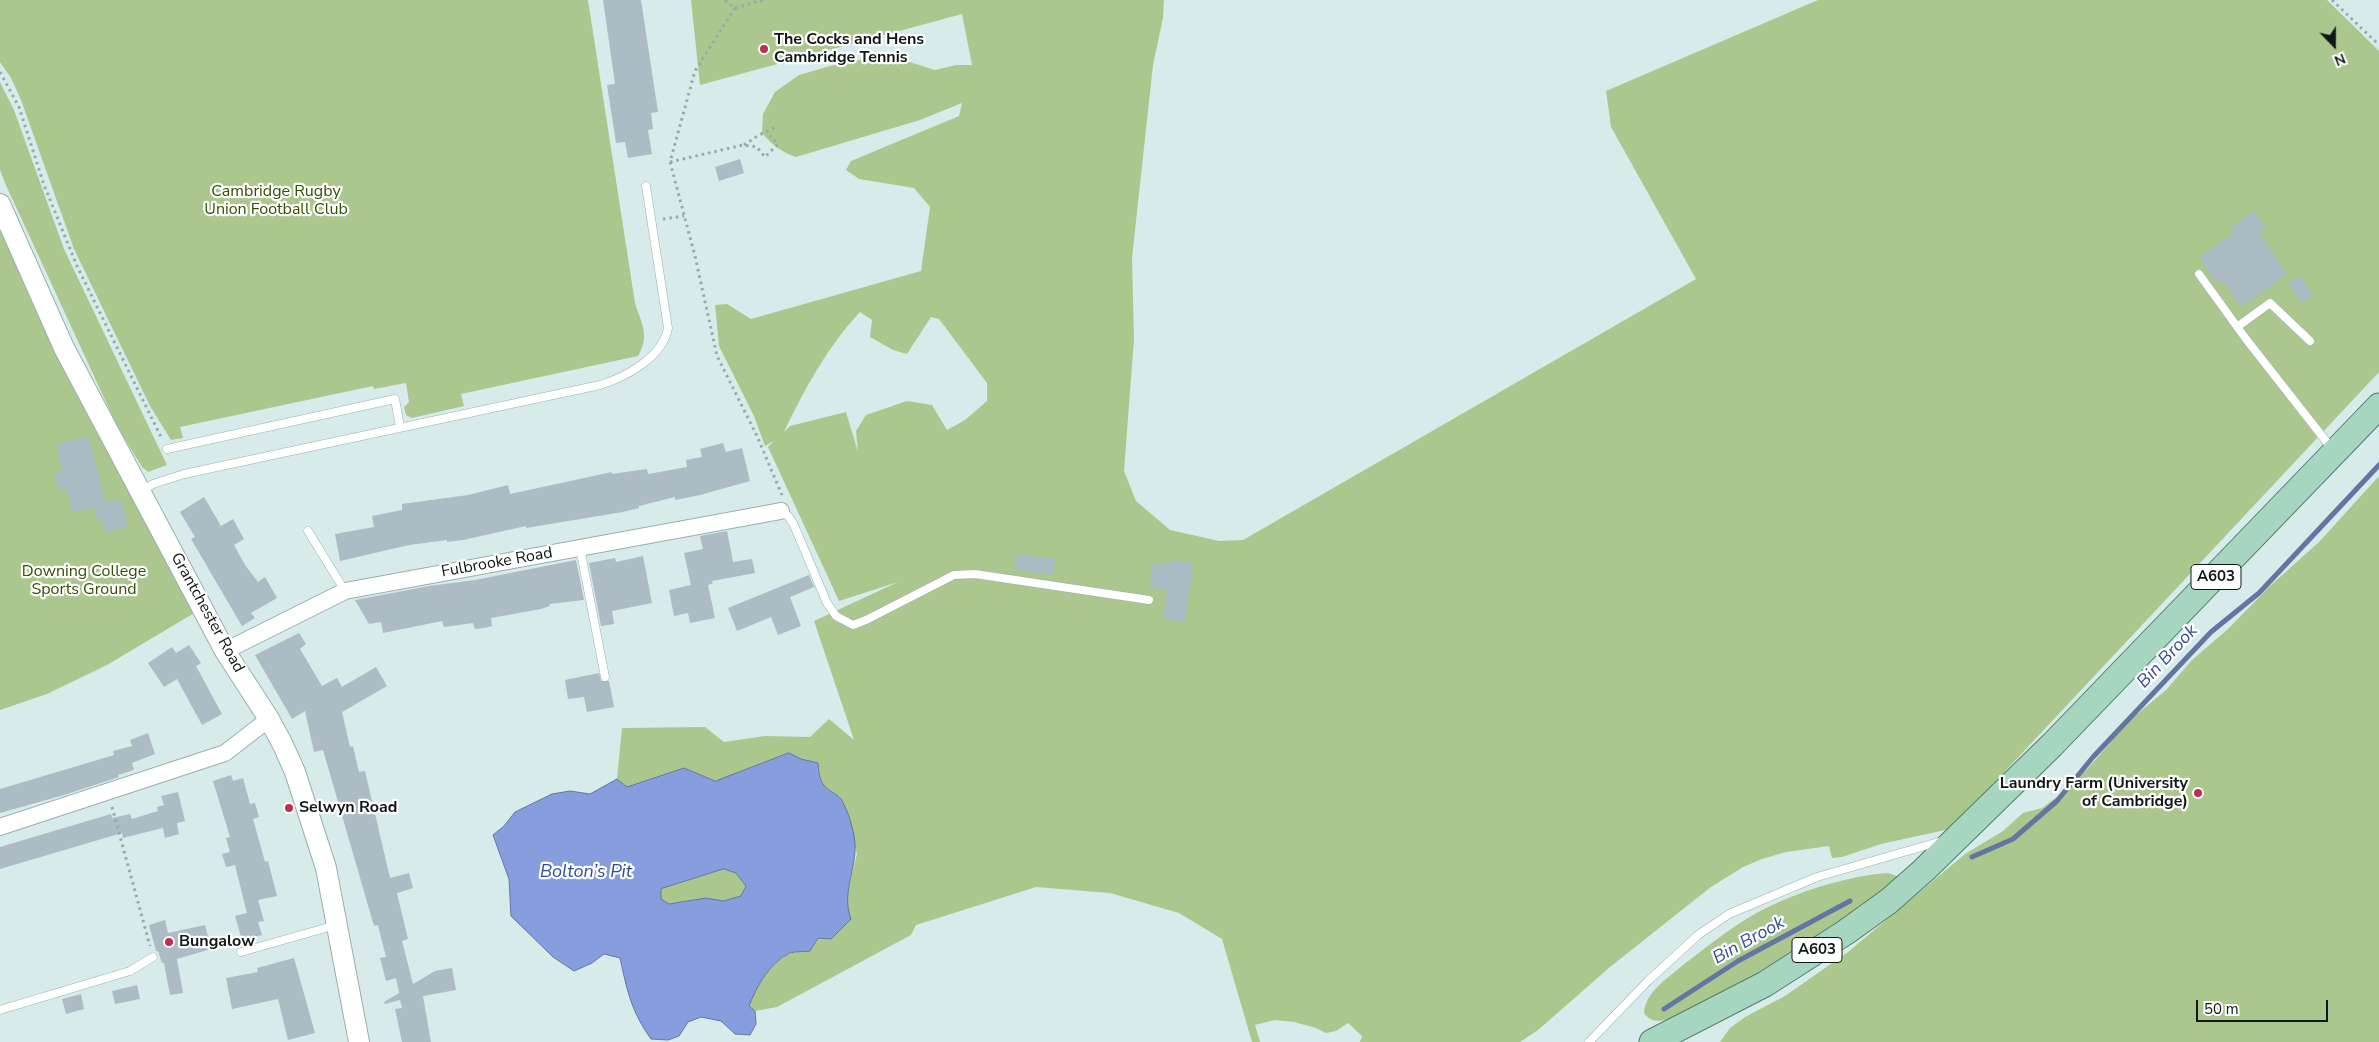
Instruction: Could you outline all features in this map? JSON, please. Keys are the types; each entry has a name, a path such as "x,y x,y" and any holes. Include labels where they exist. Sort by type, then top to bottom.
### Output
{"main road":[{"name":"A603","path":"1652,1042 1765,984 1846,932 1889,901 1965,832 2336,453 2379,406"}],"street":[{"name":"Grantchester Road","path":"0,204 64,348 142,491 225,651 269,719 283,745 326,868 359,1042"},
{"name":"Fulbrooke Road","path":"225,651 345,591 781,511"},
{"path":"0,827 225,753 269,719"}],"lane":[{"path":"142,491 153,484 184,474 600,385 625,375 654,353 663,342 668,328 646,186"},
{"path":"2199,274 2336,453"},
{"path":"2237,326 2270,303 2310,341"},
{"path":"167,449 395,399 400,427"},
{"path":"781,511 793,523 827,603 836,616 852,625 866,620 954,575 975,574 1149,600"},
{"path":"308,531 345,591"},
{"path":"580,548 605,677"},
{"path":"1589,1042 1648,980 1698,936 1729,914 1817,877 1933,844 1965,832"},
{"path":"241,952 337,925"},
{"path":"0,1010 130,971 153,957"}],"path":[{"path":"725,0 735,8"},
{"path":"763,0 735,8 695,71 670,162 717,356 757,436 786,503 781,511"},
{"path":"2332,0 2379,45"},
{"path":"0,72 18,107 44,185 77,266 167,449"},
{"path":"670,162 743,145 778,126"},
{"path":"743,145 757,147 766,157 778,144 769,135"},
{"path":"651,221 684,216"},
{"path":"108,792 153,957"}],"green space":[{"name":"Cambridge Rugby Union Football Club","path":"0,0 588,0 635,303 644,330 642,349 638,356 461,394 464,406 412,418 406,415 404,407 409,402 406,383 374,389 373,386 180,427 183,438 171,440 150,406 74,249 21,100 11,78 0,62"},
{"path":"691,0 1164,0 1163,18 1153,65 1132,258 1134,339 1124,471 1136,501 1170,530 1219,541 1243,540 1696,279 1611,127 1606,91 1818,0 2327,0 2379,51 2379,372 1995,782 1992,793 1950,829 1881,844 1842,857 1832,858 1829,846 1786,852 1743,867 1711,887 1610,967 1538,1030 1520,1042 1360,1042 1362,1036 1348,1023 1336,1031 1326,1033 1294,1022 1275,1020 1255,1025 1260,1042 1252,1042 1222,939 1179,913 1110,893 1036,887 916,925 911,935 777,1007 755,1011 749,1006 752,998 760,983 776,963 792,953 810,951 818,938 831,939 845,925 848,888 857,854 840,797 823,784 818,763 801,759 789,753 715,781 684,768 627,787 617,779 622,728 705,727 724,742 765,736 810,737 829,719 854,740 814,621 898,582 839,601 768,447 774,441 765,446 754,416 719,346 715,305 727,304 751,319 921,271 930,207 914,188 859,179 846,170 851,161 959,116 962,103 920,120 796,157 777,148 762,133 763,114 775,92 799,75 844,62 890,56 935,70 956,65 972,65 962,14 700,85","holes":["860,312 872,320 870,337 893,350 907,354 931,317 939,319 987,383 987,401 965,420 947,430 932,405 907,401 866,415 856,431 858,452 846,412 790,426 784,432 800,400 837,339"]},
{"path":"0,82 14,110 64,249 167,465 148,472 142,467 117,426 5,183 0,170"},
{"name":"Downing College Sports Ground","path":"0,218 196,612 107,665 47,694 0,710"},
{"name":"Laundry Farm (University of Cambridge)","path":"2379,476 2379,1042 1720,1042 1730,1028 1745,1017 1785,996 1848,952 1965,854 2003,831 2023,813 2042,808 2062,793 2088,768 2130,720 2166,690 2192,660 2228,629 2271,585 2319,542"},
{"path":"724,869 736,873 746,886 741,896 723,901 706,898 669,904 661,899 661,889"},
{"path":"1888,873 1897,876 1898,881 1788,960 1668,1020 1652,1020 1644,1013 1648,998 1664,980 1748,918 1797,894 1834,882"}],"water":[{"name":"Bolton’s Pit","path":"789,753 801,759 818,763 823,783 841,799 853,831 855,857 848,898 851,919 831,939 818,938 810,951 790,953 770,969 760,983 749,1006 755,1011 756,1024 750,1035 735,1034 721,1021 701,1017 688,1022 679,1036 668,1040 651,1039 634,1010 620,958 604,954 592,963 574,971 553,957 511,916 509,879 493,835 504,826 515,812 552,794 570,791 590,794 617,779 627,787 684,768 715,781","holes":["724,869 736,873 746,886 741,896 723,901 706,898 669,904 661,899 661,889"]}],"building":[{"path":"603,0 641,0 658,112 651,113 653,129 648,130 652,154 628,158 625,142 616,143 607,85 615,84"},
{"path":"740,159 744,173 719,181 715,167"},
{"path":"2254,211 2265,228 2259,232 2287,274 2241,307 2223,281 2218,284 2199,257 2235,232 2231,227"},
{"path":"2300,276 2313,295 2301,303 2288,283"},
{"path":"88,436 106,503 121,499 128,527 105,532 102,520 97,521 94,507 73,513 66,488 59,490 54,473 62,471 56,445"},
{"path":"723,443 726,452 742,448 750,481 700,495 675,500 675,497 623,512 526,528 526,526 463,540 409,545 340,561 335,534 374,527 372,516 402,510 402,504 468,495 508,485 510,494 612,472 612,474 647,469 648,474 687,467 686,460 702,457 700,449"},
{"path":"204,497 221,526 233,519 244,539 234,545 245,565 258,582 265,577 277,598 251,613 255,618 242,626 191,539 195,537 180,512"},
{"path":"727,531 733,562 752,559 755,573 712,581 713,583 708,585 715,618 690,623 688,613 674,616 669,590 691,585 684,553 703,549 700,536"},
{"path":"1016,554 1056,559 1053,575 1014,569"},
{"path":"643,556 652,603 612,611 614,624 601,626 589,563 615,558 616,562"},
{"path":"576,560 584,600 549,604 550,606 541,609 491,618 492,626 484,628 475,629 473,623 444,627 442,621 383,633 381,622 369,624 355,600 429,586 475,580"},
{"path":"1171,560 1193,563 1185,622 1163,619 1167,590 1150,588 1153,562 1170,565"},
{"path":"809,575 814,587 790,597 801,626 778,635 771,617 737,631 728,608"},
{"path":"299,633 306,644 300,649 322,686 337,678 342,687 376,667 387,686 342,712 350,747 353,746 359,772 365,771 390,878 409,873 413,888 397,893 408,939 402,941 413,984 435,971 452,968 456,990 423,996 431,1042 402,1042 395,1009 402,1008 400,1000 385,1004 384,1002 399,993 396,978 386,981 380,958 386,957 378,925 374,926 323,750 314,752 305,711 292,719 255,655"},
{"path":"189,645 201,663 196,666 222,714 202,725 177,679 164,687 148,663 172,647 176,653"},
{"path":"599,673 601,681 609,681 614,707 587,712 584,697 568,699 565,680"},
{"path":"148,733 155,754 132,763 134,770 118,775 119,777 64,795 0,813 0,789 114,755 113,751 132,746 130,740"},
{"path":"231,775 233,781 243,778 250,804 255,803 259,817 253,819 265,862 268,861 277,896 258,900 264,921 258,922 262,935 242,940 235,916 247,913 235,865 226,867 222,854 230,852 226,838 230,837 213,781"},
{"path":"178,792 185,821 177,823 179,834 165,838 163,828 123,838 122,833 0,869 0,847 111,814 112,818 130,814 132,819 158,811 157,807 164,805 161,796"},
{"path":"165,920 168,933 205,925 211,949 177,959 183,993 170,995 164,963 162,963 158,951 156,951 149,925"},
{"path":"294,958 315,1033 288,1040 278,999 232,1009 226,978 258,972 257,968"},
{"path":"137,985 140,999 115,1004 112,991"},
{"path":"81,994 84,1009 66,1014 62,999"}],"waterway":[{"name":"Bin Brook","path":"1972,857 2013,839 2057,801 2093,757 2211,632 2259,593 2379,465"},
{"name":"Bin Brook","path":"1664,1009 1738,961 1850,901"}],"place":[{"name":"The Cocks and Hens Cambridge Tennis","path":"764,49"},
{"name":"Laundry Farm (University of Cambridge)","path":"2198,793"},
{"name":"Selwyn Road","path":"289,808"},
{"name":"Bungalow","path":"169,942"}]}
